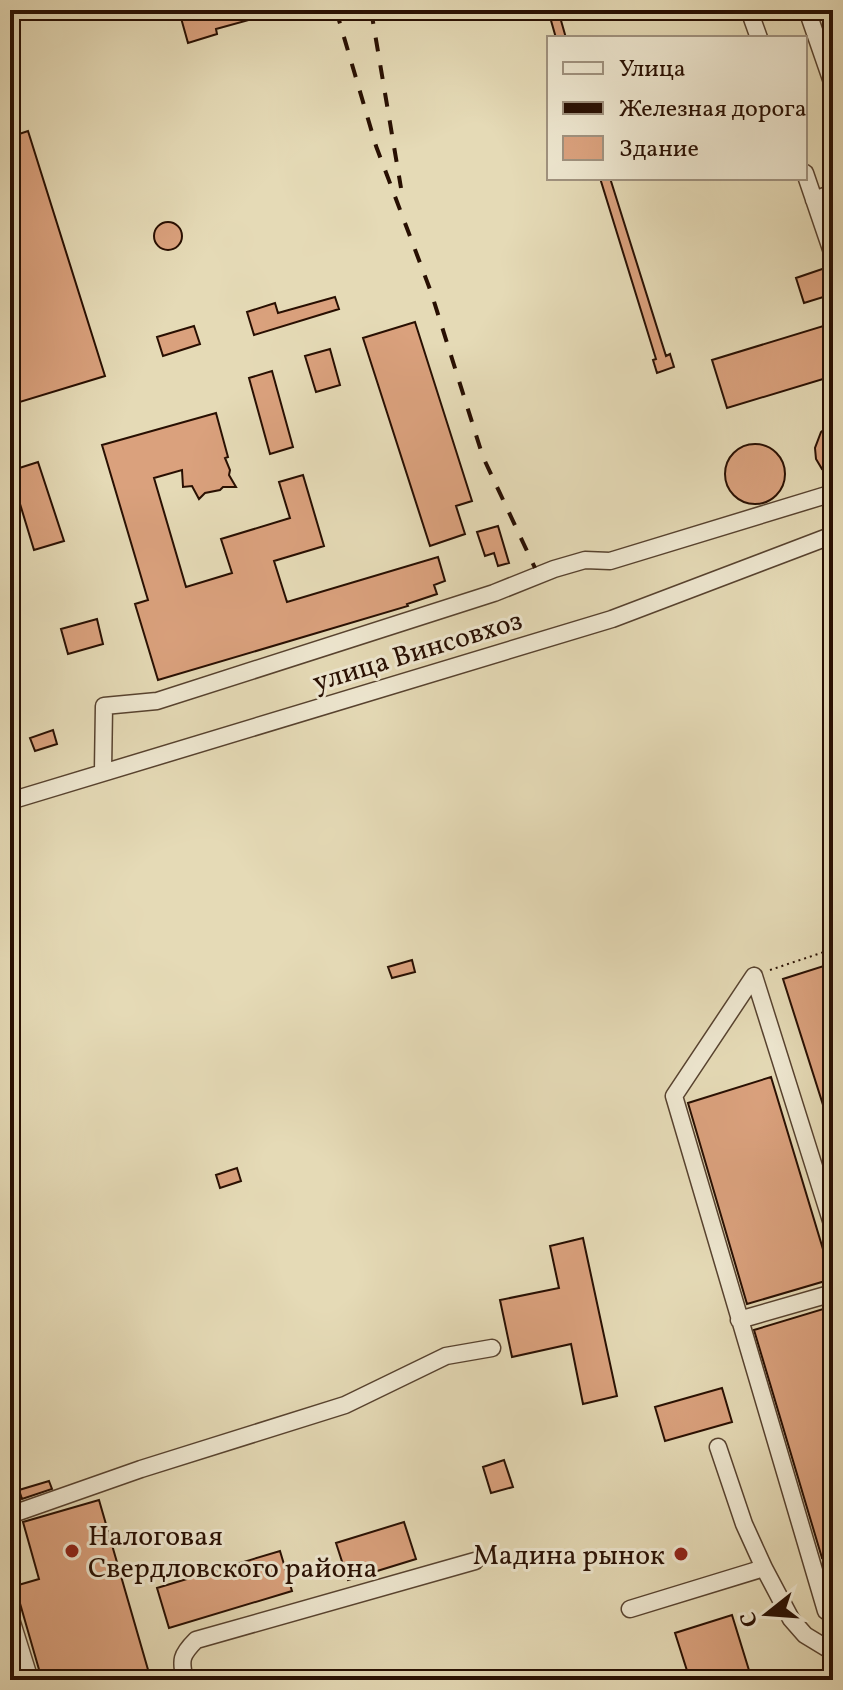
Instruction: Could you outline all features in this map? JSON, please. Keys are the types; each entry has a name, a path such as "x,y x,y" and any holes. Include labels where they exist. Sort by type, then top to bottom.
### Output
{"street":[{"path":"749,10 758,36"},
{"path":"807,10 833,85"},
{"path":"807,179 833,255"},
{"path":"814,200 833,193"},
{"path":"103,771 104,706 157,701 494,593 554,569 585,560 610,561 833,493"},
{"name":"улица Винсовхоз","path":"10,801 612,619 833,535"},
{"path":"754,976 833,1227"},
{"path":"754,976 674,1096 826,1611 833,1609"},
{"path":"739,1320 833,1293"},
{"path":"10,1515 141,1469 345,1405 446,1356 492,1348"},
{"path":"718,1447 744,1524 791,1619 805,1635 833,1652"},
{"path":"185,1680 183,1652 196,1640 475,1561"},
{"path":"630,1609 764,1568"},
{"path":"10,1616 30,1680"}],"path":[{"path":"754,976 831,949 833,964"}],"building":[{"path":"210,10 211,14 222,10 273,10 274,13 216,29 217,34 188,43 181,18"},
{"path":"548,10 558,10 565,36 555,36"},
{"path":"28,131 105,376 10,405 10,137"},
{"path":"601,180 611,180 666,356 670,354 674,367 657,373 653,360 656,359"},
{"path":"168,222 178,226 182,236 178,246 168,250 158,246 154,236 158,226"},
{"path":"828,267 833,294 804,303 796,278"},
{"path":"335,297 339,309 254,335 247,312 275,303 278,313"},
{"path":"415,322 472,501 456,506 465,534 430,546 363,338"},
{"path":"833,323 833,376 727,408 712,360"},
{"path":"194,326 200,344 163,356 157,337"},
{"path":"330,349 340,385 316,392 305,356"},
{"path":"272,371 293,447 270,454 249,378"},
{"path":"216,413 228,457 225,458 229,475 236,487 223,487 205,493 199,499 192,486 183,487 182,470 154,478 186,587 232,573 221,539 290,518 279,482 303,475 324,546 274,561 287,602 438,557 445,581 434,585 437,594 408,606 158,680 135,604 148,600 102,445"},
{"path":"833,422 833,479 816,459 815,448 821,432"},
{"path":"755,444 776,453 785,474 776,495 755,504 734,495 725,474 734,453"},
{"path":"38,462 64,541 34,550 10,471"},
{"path":"498,526 509,563 498,566 494,553 485,556 477,532"},
{"path":"97,619 103,644 68,654 61,629"},
{"path":"53,730 57,744 35,751 30,738"},
{"path":"412,960 415,972 392,978 388,967"},
{"path":"833,963 833,1129 831,1130 783,979"},
{"path":"771,1077 832,1279 747,1304 688,1103"},
{"path":"237,1168 241,1181 220,1188 216,1175"},
{"path":"583,1238 617,1396 583,1404 571,1344 512,1357 500,1300 559,1288 550,1246"},
{"path":"833,1306 833,1554 822,1558 754,1330"},
{"path":"722,1388 732,1422 665,1441 655,1407"},
{"path":"504,1460 513,1487 491,1493 483,1467"},
{"path":"49,1481 52,1489 22,1499 19,1490"},
{"name":"Налоговая Свердловского района","path":"99,1500 151,1680 42,1680 15,1586 39,1579 23,1522"},
{"path":"404,1522 416,1559 348,1580 336,1543"},
{"path":"280,1551 292,1591 169,1628 157,1588"},
{"path":"732,1615 752,1680 690,1680 675,1633"},
{"path":"833,1667 833,1680 798,1680 797,1677"}],"railway":[{"path":"336,10 376,146 431,292 483,457 535,568"},
{"path":"371,10 401,188"}],"place":[{"name":"Налоговая Свердловского района","path":"72,1551"},
{"name":"Мадина рынок","path":"681,1554"}]}
